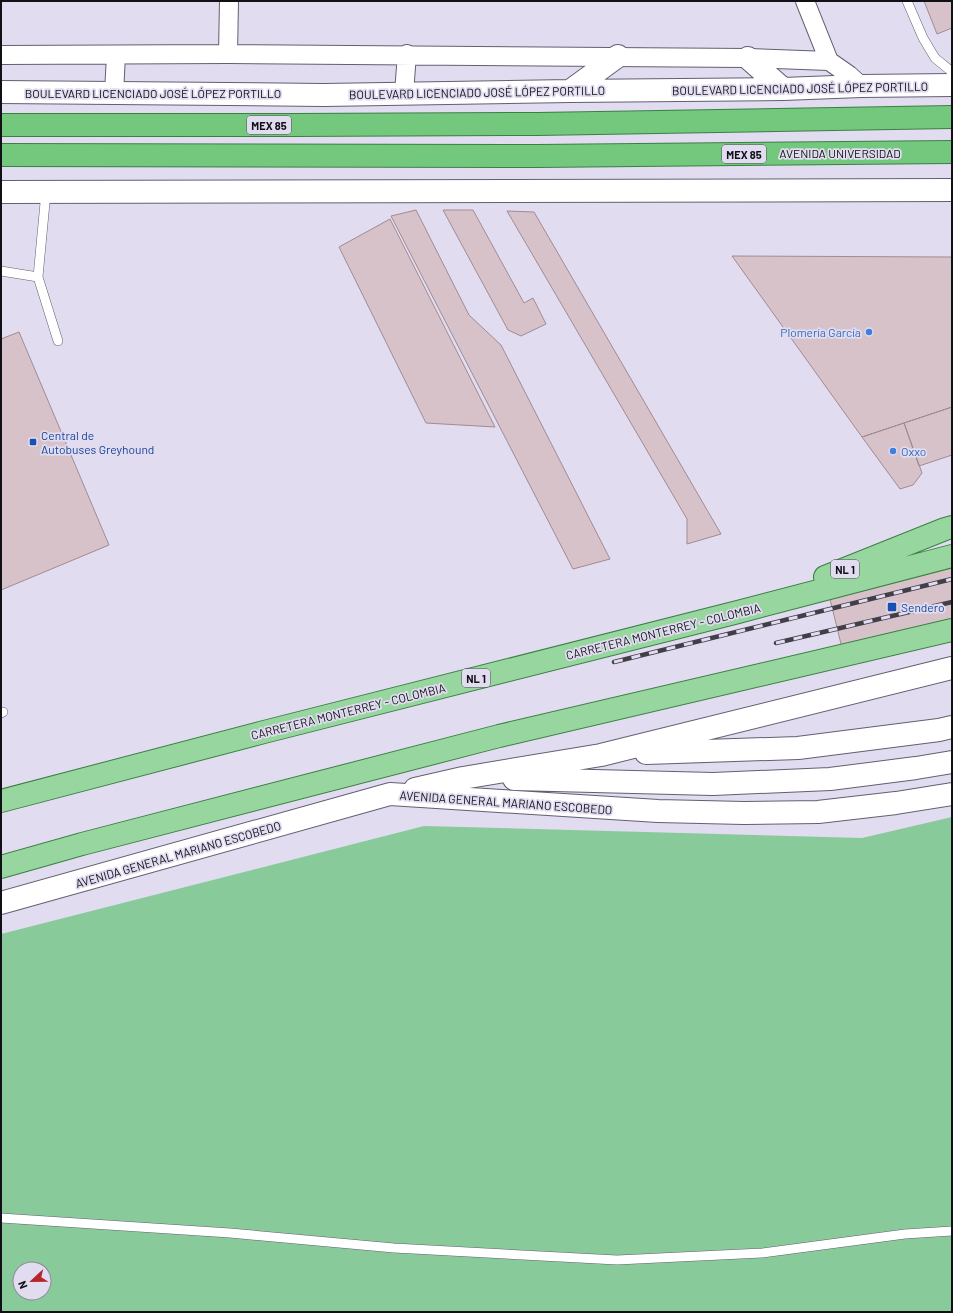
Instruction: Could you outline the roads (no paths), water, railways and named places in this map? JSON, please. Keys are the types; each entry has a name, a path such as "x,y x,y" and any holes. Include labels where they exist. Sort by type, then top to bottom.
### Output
{"highway":[{"name":"MEX 85","path":"1,125 293,126 537,124 952,116"},
{"name":"AVENIDA UNIVERSIDAD","path":"1,155 537,156 952,152"}],"main road":[{"name":"NL 1","path":"738,612 952,527"},
{"name":"CARRETERA MONTERREY - COLOMBIA","path":"1,801 264,732 738,612 952,556"},
{"path":"1,867 82,844 499,736 952,630"}],"street":[{"path":"228,54 230,1"},
{"path":"805,1 829,61"},
{"path":"404,93 407,54"},
{"path":"1,55 407,54 748,58 829,61 849,75 861,86"},
{"path":"114,93 116,55"},
{"path":"570,91 618,56"},
{"path":"748,58 783,89"},
{"name":"BOULEVARD LICENCIADO JOSÉ LÓPEZ PORTILLO","path":"1,92 324,95 783,89 952,85"},
{"path":"1,192 952,190"},
{"path":"390,794 463,778 601,755 952,668"},
{"path":"601,755 798,748 939,730 952,727"},
{"path":"463,778 713,784 830,779 952,762"},
{"name":"AVENIDA GENERAL MARIANO ESCOBEDO","path":"1,903 390,794 658,811 744,813 818,812 896,804 952,794"}],"lane":[{"path":"907,1 923,38 935,58 952,72"},
{"path":"46,192 38,277 58,341"},
{"path":"1,272 38,277"},
{"path":"1,1218 230,1233 394,1248 617,1260 762,1253 905,1234 952,1231"}],"railway":[{"path":"614,662 952,579"},
{"path":"776,643 952,602"}],"place":[{"name":"Plomería García","path":"869,332"},
{"name":"Central de Autobuses Greyhound","path":"33,442"},
{"name":"Oxxo","path":"893,451"},
{"name":"Sendero","path":"892,607"}]}
